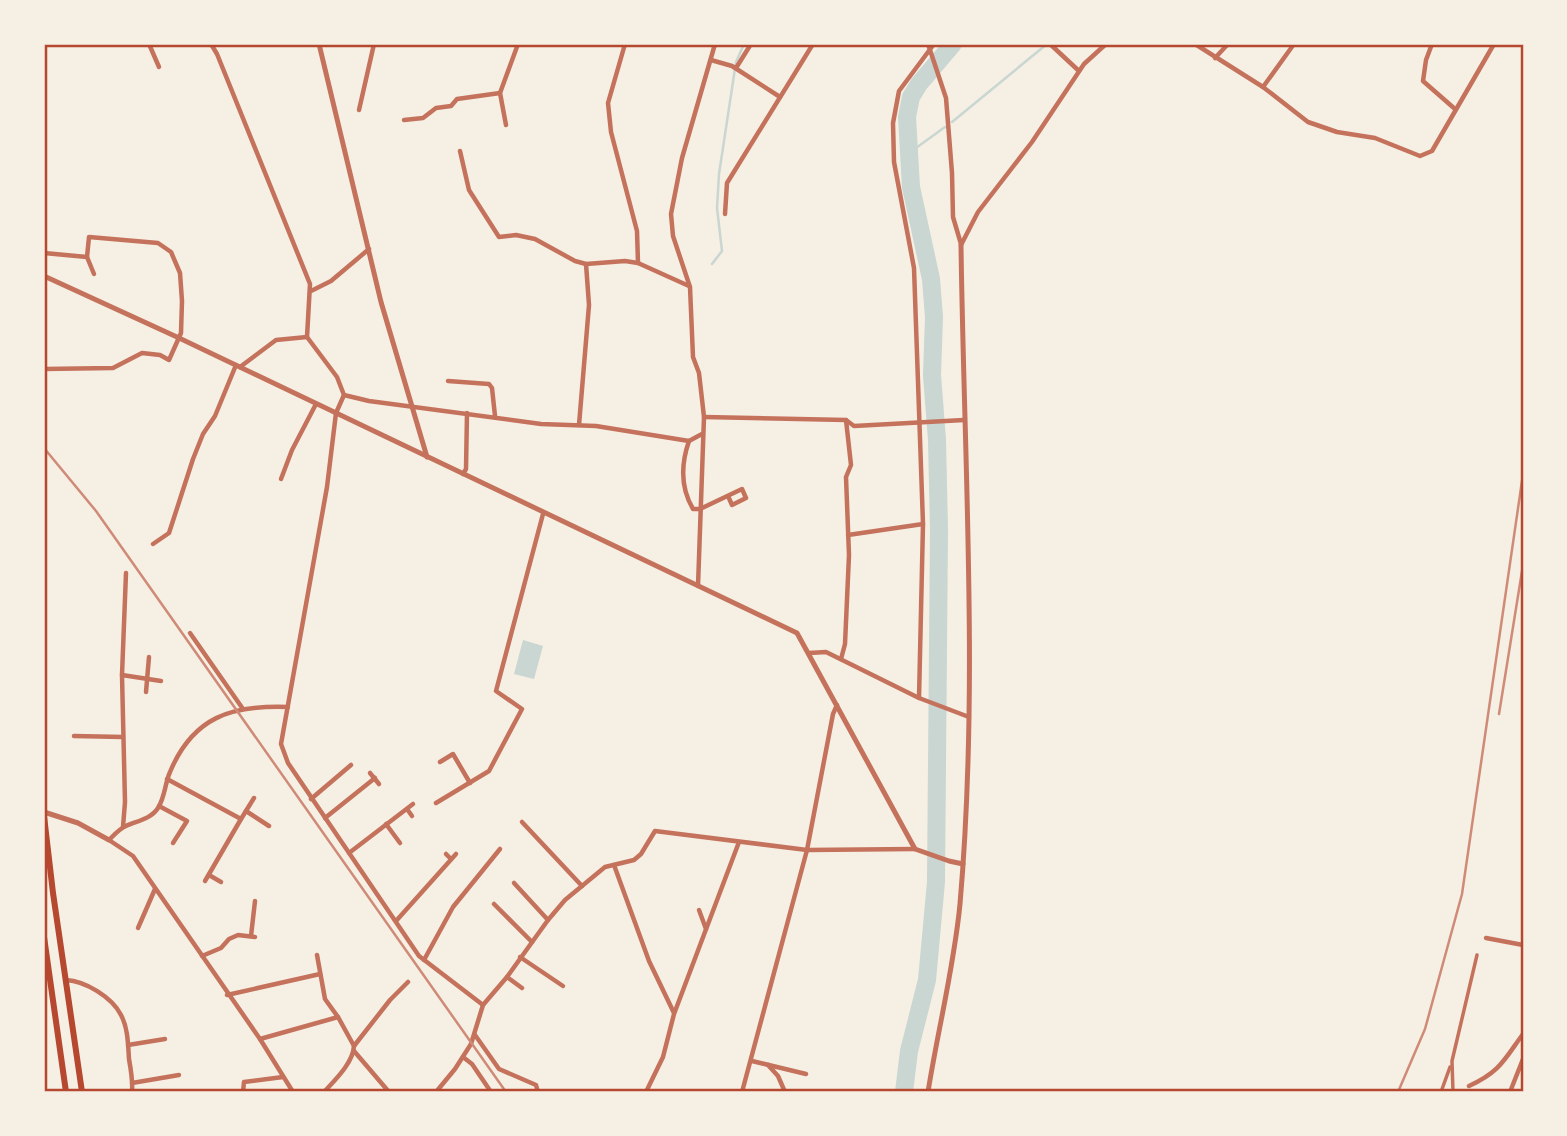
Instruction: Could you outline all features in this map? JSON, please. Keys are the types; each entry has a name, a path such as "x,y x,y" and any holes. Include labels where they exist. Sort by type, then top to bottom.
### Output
{"main road":[{"path":"44,814 82,1092"},
{"path":"44,937 66,1092"}],"street":[{"path":"149,44 159,67"},
{"path":"211,44 302,261 311,291 307,337 337,377 344,395 336,413 327,487 281,744 283,753 311,799 424,960 483,1005"},
{"path":"319,44 381,302 427,458"},
{"path":"359,110 374,44"},
{"path":"506,125 500,93 518,44"},
{"path":"625,44 608,103 611,132 637,231 638,263"},
{"path":"698,586 704,418 699,373 693,357 690,287 673,236 671,214 682,158 715,44"},
{"path":"736,68 751,44"},
{"path":"725,214 727,183 813,44"},
{"path":"919,698 923,524 914,268 894,162 893,123 899,91 929,46 934,44"},
{"path":"1050,44 1079,71"},
{"path":"961,245 978,212 1032,142 1079,71 1106,44"},
{"path":"1195,44 1320,127 1374,138 1420,156 1432,151 1494,44"},
{"path":"1215,58 1228,44"},
{"path":"1263,87 1294,44"},
{"path":"1432,44 1423,81 1455,109"},
{"path":"928,1092 960,908 970,717 961,245 953,217 951,147 946,98 929,46"},
{"path":"711,60 736,68 780,97"},
{"path":"404,120 423,118 436,108 451,106 457,99 500,93"},
{"path":"460,151 469,190 499,237 516,235 535,239 575,261 586,264 625,261 638,263 690,287"},
{"path":"44,369 113,368 142,353 160,355 169,360 181,333 182,283 172,252 165,246 150,241 89,237 87,257 94,274"},
{"path":"311,291 331,281 369,249"},
{"path":"44,253 87,257"},
{"path":"579,425 589,305 586,264"},
{"path":"44,276 797,633 915,849"},
{"path":"153,544 169,533 193,458 238,366 276,340 307,337"},
{"path":"448,381 489,384 492,388 495,416"},
{"path":"344,395 541,424 609,428 689,441 703,433"},
{"path":"281,480 292,450 316,404"},
{"path":"462,475 466,469 467,413"},
{"path":"704,418 846,421 854,426 964,420"},
{"path":"841,659 845,644 848,535 846,477 851,465 846,421"},
{"path":"689,441 684,457 684,487 693,509 700,509 728,496"},
{"path":"436,803 489,771 522,709 496,691 543,514"},
{"path":"848,535 923,524"},
{"path":"122,827 125,802 122,675 126,573"},
{"path":"190,633 244,709"},
{"path":"809,653 827,652 919,698 970,717"},
{"path":"146,692 149,657"},
{"path":"122,675 161,681"},
{"path":"742,1092 807,850 837,704"},
{"path":"109,840 122,827 144,819 159,806 167,779 194,732 208,720 244,709 288,707"},
{"path":"74,736 123,737"},
{"path":"440,762 453,754 470,783"},
{"path":"311,799 351,765"},
{"path":"370,773 379,784"},
{"path":"325,818 375,778"},
{"path":"167,779 241,819"},
{"path":"205,881 254,798"},
{"path":"348,800 352,805"},
{"path":"349,853 413,804"},
{"path":"159,806 187,821 173,844"},
{"path":"407,808 412,816"},
{"path":"246,811 269,826"},
{"path":"44,814 78,823 133,856 260,1039 293,1092"},
{"path":"522,822 582,886"},
{"path":"386,824 400,843"},
{"path":"436,1092 475,1035 483,1005 548,920 565,900 605,867 634,860 641,854 655,831 807,850 915,849 949,862 963,864"},
{"path":"646,1092 663,1057 674,1014 739,842"},
{"path":"424,960 453,907 500,849"},
{"path":"446,853 452,859"},
{"path":"396,921 456,854"},
{"path":"614,866 649,961 674,1014"},
{"path":"209,874 221,882"},
{"path":"514,883 548,920"},
{"path":"138,928 155,888"},
{"path":"202,956 221,948 229,939 239,935 253,936 255,901"},
{"path":"494,904 532,942"},
{"path":"699,910 706,929"},
{"path":"1486,937 1523,945"},
{"path":"1441,1092 1452,1061 1477,955"},
{"path":"317,956 325,999 354,1048 389,1092"},
{"path":"520,957 563,986"},
{"path":"228,995 320,974"},
{"path":"507,977 522,988"},
{"path":"65,980 77,981 100,994 122,1016 128,1045 132,1092"},
{"path":"324,1092 341,1073 354,1048 390,1000 408,982"},
{"path":"260,1039 338,1017"},
{"path":"1469,1086 1499,1069 1523,1034"},
{"path":"475,1035 499,1069 536,1085 538,1092"},
{"path":"128,1045 165,1039"},
{"path":"463,1056 472,1064 491,1092"},
{"path":"1510,1092 1523,1059"},
{"path":"752,1061 806,1074"},
{"path":"1452,1061 1453,1092"},
{"path":"767,1065 778,1076 785,1092"},
{"path":"132,1083 180,1075"},
{"path":"243,1092 244,1082 283,1077"}],"shaded area":[{"path":"523,640 543,646 534,679 514,674"}],"waterway":[{"path":"712,264 722,251 717,208 719,174 736,62 744,44"},
{"path":"904,1092 909,1051 927,980 936,882 939,530 932,375 934,317 931,279 911,187 907,117 911,97 919,84 953,44"},
{"path":"952,122 1047,44"},
{"path":"909,153 945,127"}],"railway":[{"path":"44,448 96,511 506,1092"},
{"path":"1398,1092 1425,1029 1462,894 1523,474"},
{"path":"1499,714 1523,565"}]}
